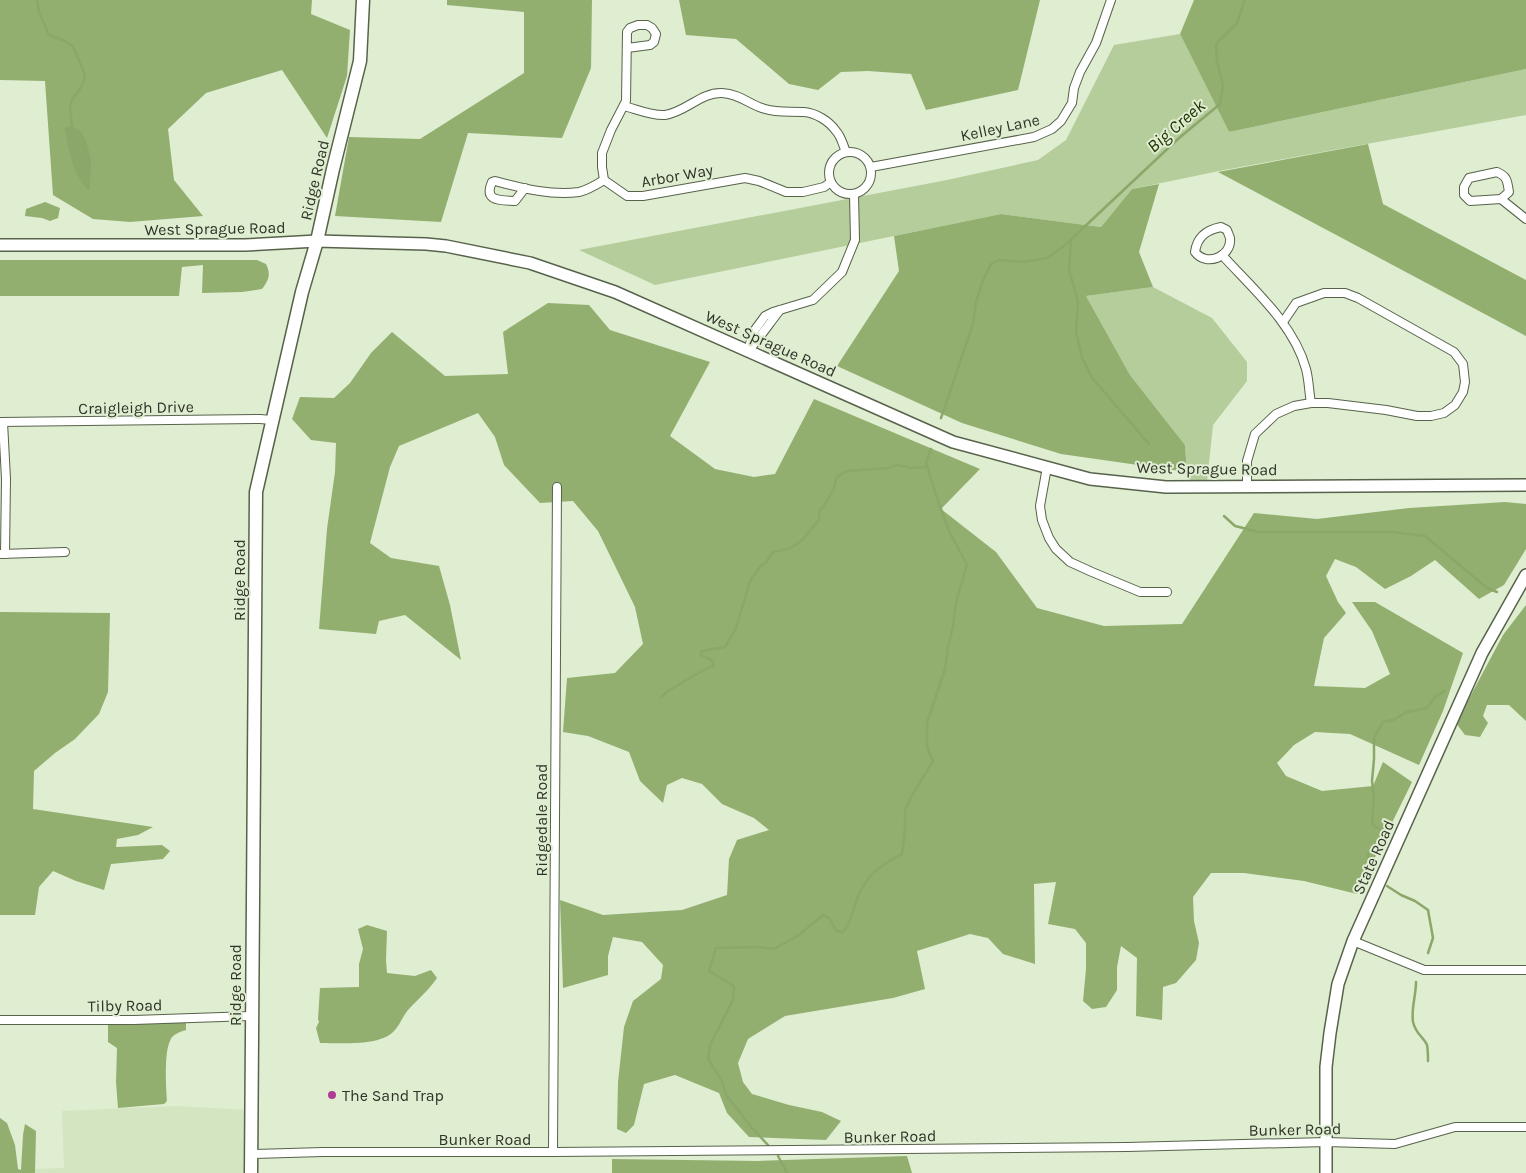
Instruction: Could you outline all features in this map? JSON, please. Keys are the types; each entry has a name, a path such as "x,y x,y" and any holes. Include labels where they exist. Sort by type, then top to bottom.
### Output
{"main road":[{"name":"Ridge Road","path":"251,1173 256,492 302,292 317,241 360,61 363,0"}],"street":[{"name":"Kelley Lane","path":"871,167 1034,137 1052,129 1061,121 1072,103 1074,88 1080,72 1096,43 1111,0"},
{"path":"525,188 555,192 580,192 604,180 602,153 626,101 627,48"},
{"path":"624,106 658,115 666,115 683,109 705,97 721,93 739,96 762,109 776,112 810,113 827,122 838,132 846,152"},
{"path":"846,152 859,153 868,161 871,167 870,181 861,191 854,194 840,192 831,182 829,169 831,163 834,158 846,152"},
{"path":"1501,199 1509,192 1508,182 1504,175 1497,172 1469,178 1464,188 1464,195 1470,201 1501,199 1526,219"},
{"name":"Arbor Way","path":"604,180 627,196 643,196 745,178 759,181 786,192 803,192 824,187 831,182"},
{"path":"748,350 754,331 765,316 813,300 842,272 855,240 854,194"},
{"path":"1221,227 1227,230 1230,238 1228,246 1222,255 1214,260 1205,260 1195,252 1196,244 1199,239 1212,229 1221,227"},
{"name":"West Sprague Road","path":"0,246 245,245 317,241 446,246 530,263 615,292 953,442 1090,479 1166,487 1526,484"},
{"path":"1222,255 1283,322 1306,369 1311,403"},
{"path":"1247,486 1247,461 1256,434 1276,414 1294,406 1328,403 1417,416 1430,416 1444,413 1455,405 1463,392 1465,382 1463,364 1454,352 1358,298 1345,293 1324,293 1296,303 1283,322"},
{"name":"Craigleigh Drive","path":"1,422 272,420"},
{"path":"1,422 6,479 3,554 65,552"},
{"path":"1047,467 1040,506 1042,520 1049,538 1056,549 1070,562 1140,592 1167,592"},
{"name":"Ridgedale Road","path":"553,1152 557,487"},
{"name":"State Road","path":"1326,1173 1326,1067 1338,984 1353,941 1482,653 1526,575"},
{"path":"1353,941 1424,970 1526,970"},
{"name":"Tilby Road","path":"0,1020 134,1020 251,1016"},
{"name":"Bunker Road","path":"251,1154 1127,1147 1326,1142 1395,1144 1455,1128 1526,1128"}],"shaded area":[{"path":"0,0 312,0 311,14 350,30 347,76 327,138 282,70 206,93 168,129 174,180 203,216 130,222 93,219 53,195 45,81 0,80"},
{"path":"447,0 592,0 591,68 562,138 468,133 441,222 335,216 349,137 420,139 524,73 524,12 447,5"},
{"path":"679,0 1040,0 1018,90 926,110 911,74 868,71 841,72 818,90 789,84 736,39 686,35"},
{"path":"1194,0 1526,0 1526,69 1229,132 1180,34"},
{"path":"1180,34 1229,132 1526,69 1526,115 1224,170 1132,189 1101,227 1001,214 655,285 579,250 947,180 1038,160 1066,140 1114,45"},
{"path":"71,126 81,131 89,150 91,165 90,189 88,190 78,176 70,153 65,128"},
{"path":"1368,144 1383,204 1526,280 1526,336 1218,172"},
{"path":"1159,184 1139,252 1153,287 1086,296 1130,375 1185,445 1187,472 1061,454 962,423 837,366 899,271 894,236 1001,214 1101,227 1132,189"},
{"path":"45,202 60,208 58,218 50,221 25,216 26,209"},
{"path":"0,260 257,260 266,264 269,274 268,280 262,289 242,292 202,293 203,265 182,267 179,296 0,296"},
{"path":"1153,287 1212,318 1247,362 1247,381 1213,425 1207,482 1188,481 1185,445 1130,375 1086,296"},
{"path":"548,303 589,305 610,330 710,362 670,436 715,469 754,477 775,474 814,399 980,469 941,509 996,552 1037,608 1104,626 1182,624 1254,513 1317,519 1409,508 1505,502 1526,504 1526,549 1504,585 1479,599 1435,560 1411,576 1385,589 1356,567 1335,559 1326,576 1338,602 1346,613 1324,638 1314,686 1365,688 1390,674 1372,631 1352,602 1375,602 1463,653 1443,711 1419,765 1350,734 1315,732 1294,745 1277,763 1286,776 1322,791 1373,786 1383,762 1412,782 1357,894 1304,881 1244,873 1211,873 1193,897 1194,921 1199,943 1196,960 1176,983 1163,987 1162,1020 1136,1016 1137,958 1121,946 1117,967 1117,990 1106,1007 1092,1009 1083,1001 1086,943 1075,929 1048,924 1056,882 1034,884 1035,964 1003,954 988,938 970,934 917,951 925,989 893,998 785,1016 748,1039 738,1063 743,1082 752,1094 822,1112 841,1121 826,1140 749,1137 727,1113 719,1093 675,1075 644,1084 634,1125 626,1133 617,1129 618,1082 624,1027 633,1001 661,979 663,965 642,942 613,937 608,956 608,975 563,988 560,900 603,915 682,910 727,895 729,859 737,840 769,830 754,818 722,804 702,784 682,778 667,785 663,803 640,781 629,752 588,736 563,732 567,678 615,673 643,644 635,607 598,531 573,501 540,503 504,465 495,437 478,413 399,446 390,467 370,543 391,558 439,566 450,605 461,660 405,615 379,621 376,634 319,629 327,529 335,472 336,443 311,440 292,419 300,397 334,398 350,383 371,353 392,332 445,376 508,374 503,332"},
{"path":"1526,605 1526,721 1509,705 1487,705 1483,716 1488,723 1480,737 1465,735 1456,723 1503,635"},
{"path":"0,612 110,613 108,692 99,714 75,739 34,771 33,809 153,827 138,835 117,839 116,847 162,845 170,851 163,859 111,864 104,890 53,871 39,887 35,915 0,915"},
{"path":"367,925 387,931 387,973 415,976 431,970 437,978 408,1010 395,1030 385,1037 358,1043 320,1043 316,1028 319,1022 320,988 359,987 359,964 363,949 358,929"},
{"path":"186,1022 186,1030 172,1037 168,1046 166,1070 167,1101 164,1104 118,1108 116,1082 117,1048 108,1042 108,1025"},
{"path":"177,1106 248,1110 247,1173 35,1173 35,1169 64,1168 62,1111"},
{"path":"0,1118 7,1123 15,1145 18,1169 21,1170 25,1124 36,1131 35,1173 0,1173"},
{"path":"907,1156 912,1173 612,1173 612,1159 758,1161"}],"waterway":[{"path":"37,0 39,12 49,35 73,46 85,75 82,86 73,98 70,106 72,127"},
{"name":"Big Creek","path":"941,418 973,324 976,302 983,280 991,264 999,260 1024,262 1047,258 1064,246 1179,138 1220,104 1223,85 1217,61 1216,44 1237,23 1245,0"},
{"path":"1071,241 1069,270 1078,301 1076,332 1082,358 1093,379 1149,444"},
{"path":"768,1145 726,1095 722,1081 708,1059 710,1045 733,1000 734,986 709,971 716,948 757,947 774,949 799,935 823,915 830,919 836,931 843,932 849,923 861,889 866,881 877,869 902,854 905,811 911,797 933,761 927,747 927,723 945,669 956,602 967,565 949,531 926,463 931,449"},
{"path":"661,697 709,667 714,666 712,660 701,655 701,652 725,647 736,628 750,581 773,552 782,551 795,545 809,532 819,520 821,509 834,488 836,479 841,474 847,471 889,468 897,465 910,468 928,467"},
{"path":"1224,516 1235,526 1259,532 1393,532 1425,536 1487,588 1497,592"},
{"path":"1369,860 1368,855 1371,849 1378,845 1382,835 1382,830 1374,826 1372,822 1374,738 1383,722 1393,720 1407,712 1427,708 1435,697 1444,691"},
{"path":"1387,886 1428,910 1433,938 1428,953"},
{"path":"1416,982 1413,1022 1416,1030 1427,1045 1428,1061"},
{"path":"778,1156 787,1173"}],"place":[{"name":"The Sand Trap","path":"332,1095"}]}
